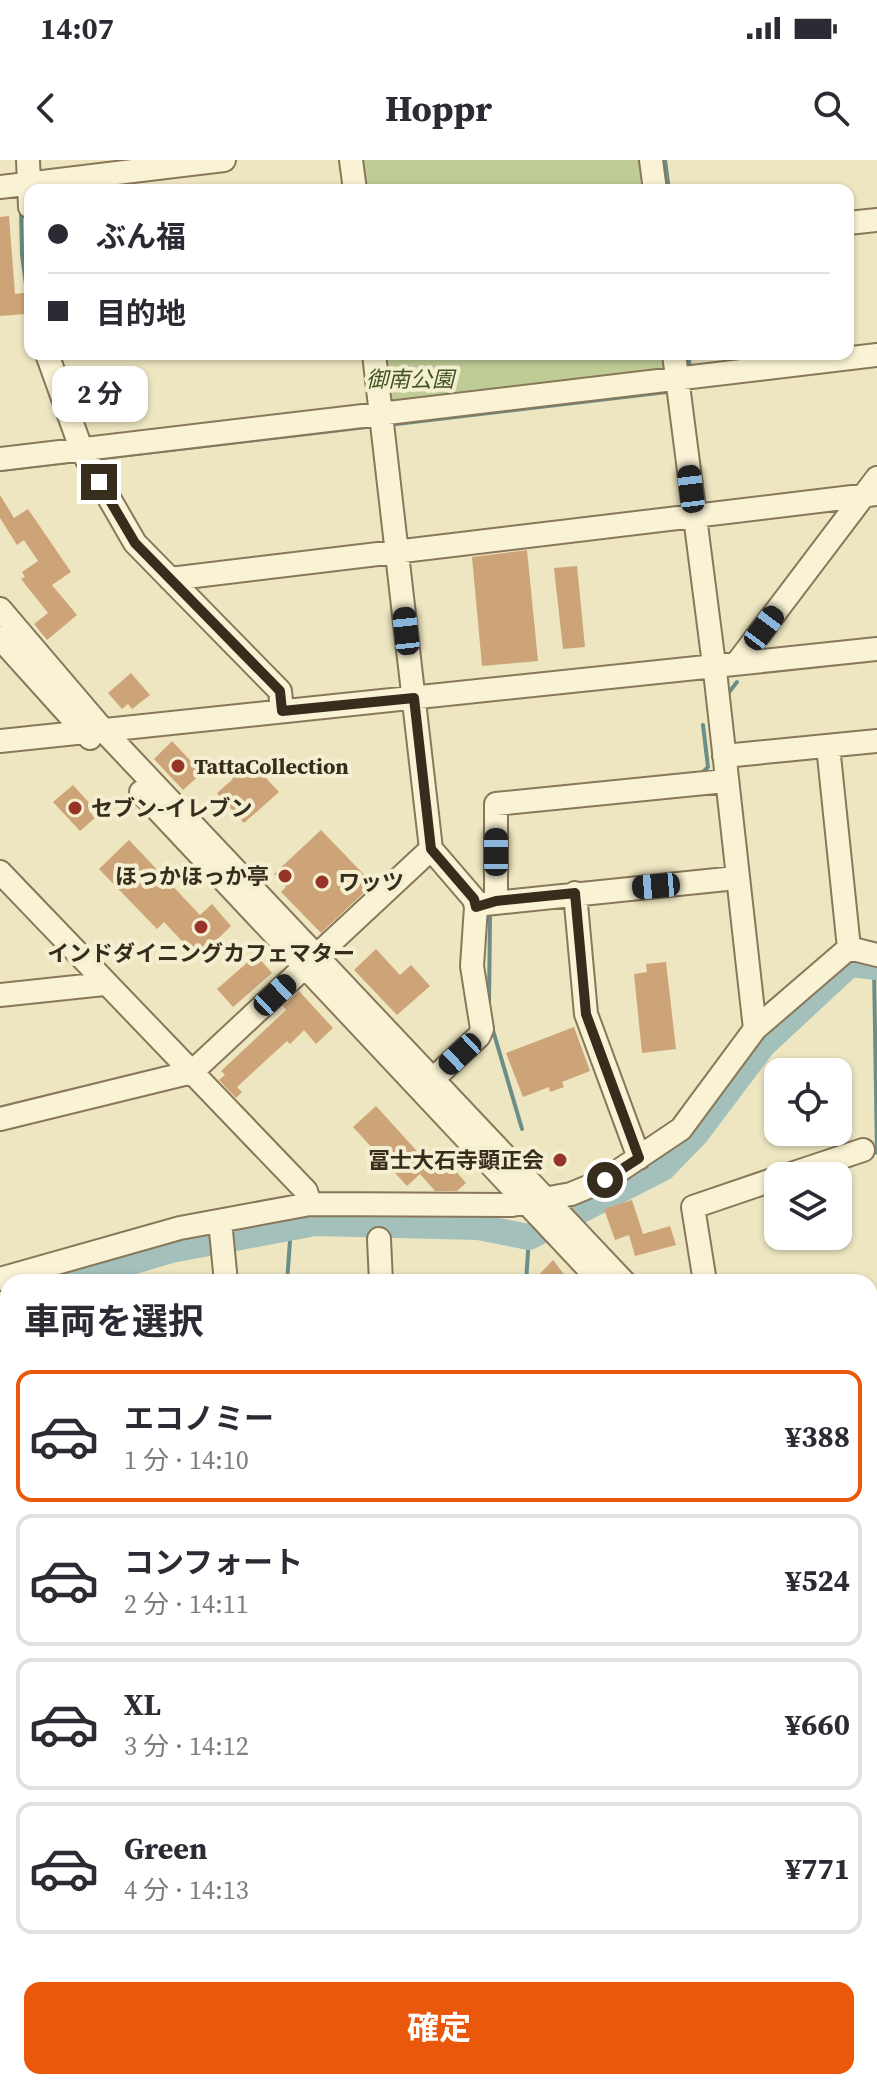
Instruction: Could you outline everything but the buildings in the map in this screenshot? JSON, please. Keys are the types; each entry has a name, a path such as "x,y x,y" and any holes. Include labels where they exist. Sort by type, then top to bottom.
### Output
{"street":[{"path":"17,185 28,160"},
{"path":"25,184 224,160"},
{"path":"351,160 354,184"},
{"path":"651,160 654,184"},
{"path":"854,222 877,220"},
{"path":"854,356 877,355"},
{"path":"49,360 80,454 135,543 280,691 282,711"},
{"path":"375,360 431,849 474,899 486,904 736,878"},
{"path":"675,360 714,666 755,1029"},
{"path":"0,459 80,454 382,423 677,381 798,360"},
{"path":"170,579 694,516 872,491"},
{"path":"737,663 872,491"},
{"path":"0,609 94,732"},
{"path":"0,638 94,732 568,1235 614,1274"},
{"path":"0,741 877,649"},
{"path":"724,756 877,741"},
{"path":"828,746 849,948"},
{"path":"432,1080 479,1036 482,1029 472,966 486,904 496,804 725,781"},
{"path":"0,1119 192,1072 431,849"},
{"path":"0,872 104,984 306,1191 310,1204"},
{"path":"575,893 586,1014 639,1158"},
{"path":"849,948 877,955"},
{"path":"18,1274 180,1228 220,1225 310,1204 543,1209 605,1180 681,1129 755,1029 849,948"},
{"path":"311,962 432,1080 543,1209"},
{"path":"0,995 104,984"},
{"path":"827,1162 863,1150"},
{"path":"704,1274 693,1207 764,1183"},
{"path":"220,1225 225,1274"},
{"path":"568,1235 595,1274"},
{"path":"379,1239 381,1274"}],"green space":[{"path":"358,160 643,160 646,184 360,184"},
{"name":"御南公園","path":"383,360 669,360 670,372 388,407"}],"waterway":[{"path":"665,160 668,184"},
{"path":"21,210 24,270"},
{"path":"689,360 690,367"},
{"path":"388,425 667,392"},
{"path":"94,459 375,426"},
{"path":"0,470 77,461"},
{"path":"768,641 776,630"},
{"path":"726,696 737,682"},
{"path":"701,774 708,767 703,725"},
{"path":"489,1003 490,917"},
{"path":"92,1274 171,1250 315,1223 478,1227 529,1237 663,1168 696,1134 763,1045 850,964 877,967"},
{"path":"874,967 877,1153"},
{"path":"492,1027 522,1129"},
{"path":"288,1274 291,1227"},
{"path":"527,1274 529,1237"}],"place":[{"name":"TattaCollection","path":"178,766"},
{"name":"セブン-イレブン","path":"75,808"},
{"name":"ほっかほっか亭","path":"285,876"},
{"name":"ワッツ","path":"322,882"},
{"name":"インドダイニングカフェマター","path":"201,927"},
{"name":"冨士大石寺顕正会","path":"560,1160"}],"route":[{"path":"99,482 135,543 280,691 282,711 414,698 431,849 474,899 476,907 496,901 575,893 586,1014 639,1158 605,1180"}]}
